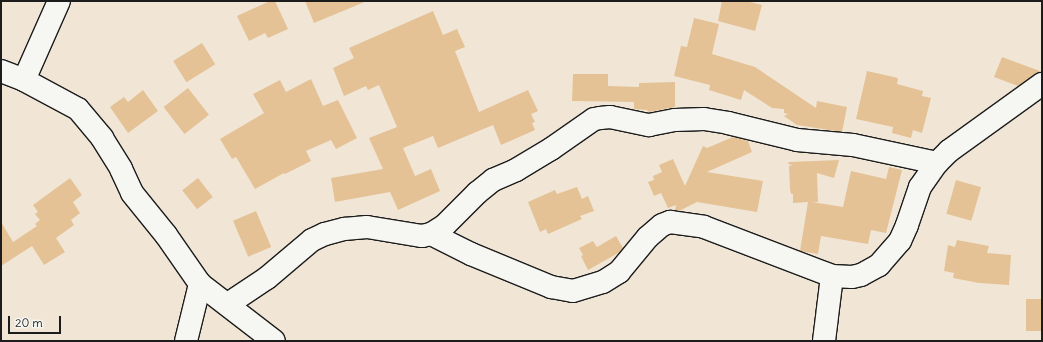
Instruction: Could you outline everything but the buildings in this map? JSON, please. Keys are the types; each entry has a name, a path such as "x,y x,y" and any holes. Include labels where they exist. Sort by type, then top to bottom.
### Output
{"street":[{"path":"24,80 59,1"},
{"path":"1,71 24,80 78,109 89,120 121,169 132,193 166,235 200,284 228,304 274,341"},
{"path":"431,234 471,254 551,287 574,291 603,282 619,272 648,237 662,225 670,222 704,227 832,276 852,277 861,275 879,265 900,241 908,225 920,187 937,163 950,151 1042,84"},
{"path":"228,304 267,278 312,240 325,234 344,229 367,227 422,236 431,234 444,226 477,193 493,180 516,170 551,149 594,119 610,118 644,124 675,120 710,120 797,140 853,145 937,163"},
{"path":"824,341 832,276"},
{"path":"186,341 200,284"}]}
